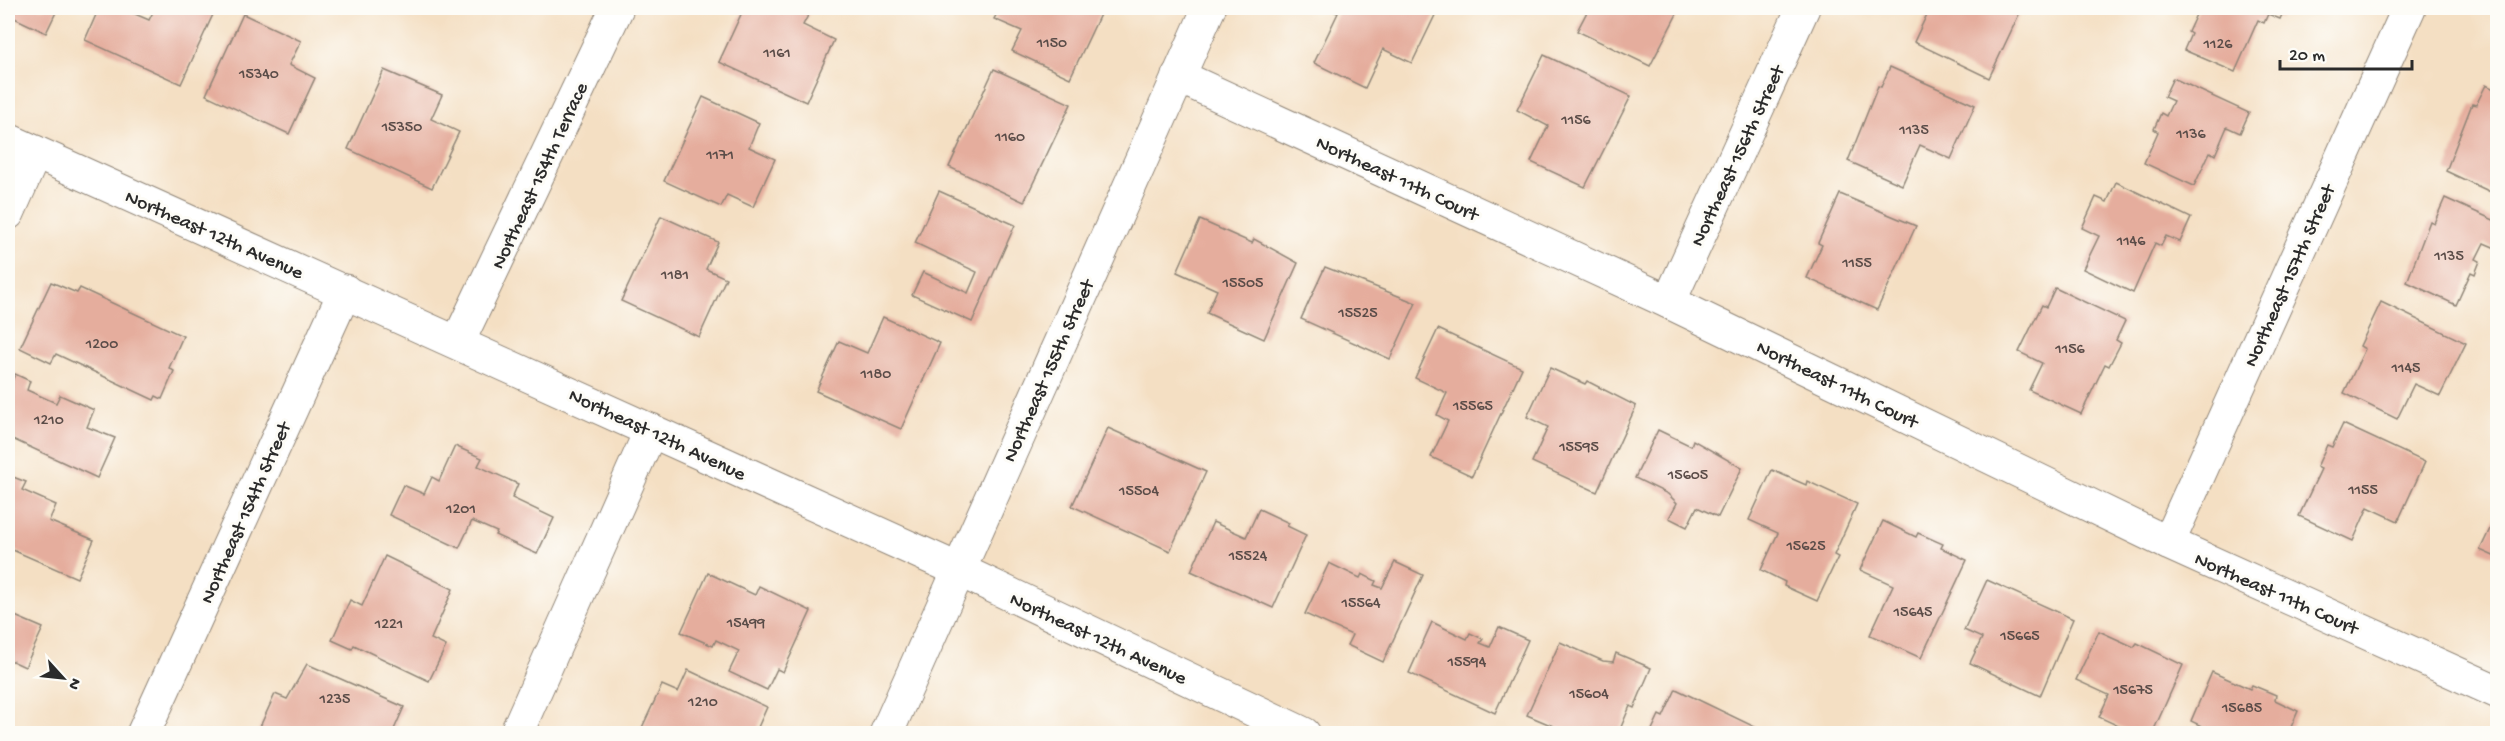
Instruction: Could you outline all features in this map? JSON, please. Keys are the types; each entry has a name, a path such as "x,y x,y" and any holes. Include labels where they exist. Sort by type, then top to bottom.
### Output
{"street":[{"name":"Northeast 154th Terrace","path":"458,342 617,8"},
{"name":"Northeast 155th Street","path":"886,734 1209,8"},
{"name":"Northeast 156th Street","path":"1669,302 1803,8"},
{"name":"Northeast 157th Street","path":"2168,543 2409,8"},
{"name":"Northeast 11th Court","path":"1178,76 1669,302 2168,543 2498,692"},
{"name":"Northeast 12th Avenue","path":"21,146 959,570 1283,729"},
{"path":"8,213 21,146"},
{"name":"Northeast 154th Street","path":"143,734 345,291"},
{"path":"516,734 651,430"}],"building":[{"path":"8,8 58,8 46,33 8,15"},
{"path":"99,8 121,8 149,20 155,8 216,8 181,84 85,40"},
{"path":"744,8 812,8 803,25 834,40 806,102 719,62"},
{"path":"1000,8 1103,8 1070,78 1012,51 1022,31 994,19"},
{"path":"1335,8 1438,9 1412,63 1383,49 1365,88 1314,63 1338,13 1333,11"},
{"path":"1589,8 1680,8 1650,66 1577,31"},
{"path":"1930,8 2022,8 1989,78 1914,42"},
{"path":"2199,8 2285,8 2280,19 2268,14 2264,23 2258,20 2235,72 2184,50 2191,34 2188,32"},
{"path":"243,14 301,41 289,65 315,78 289,134 206,95"},
{"path":"1544,55 1631,96 1585,187 1531,162 1548,126 1517,110"},
{"path":"1890,67 1975,105 1951,159 1920,145 1902,185 1848,161 1878,86 1881,87"},
{"path":"994,69 1071,104 1024,202 949,167"},
{"path":"384,70 442,95 431,119 459,132 432,188 348,149"},
{"path":"2173,78 2249,113 2240,133 2227,127 2215,155 2210,152 2194,186 2144,163 2158,132 2154,129 2161,113 2166,116 2173,101 2164,97"},
{"path":"2486,85 2498,91 2495,194 2446,171 2472,104 2476,105"},
{"path":"703,97 759,123 749,147 775,159 753,207 727,195 721,207 664,181"},
{"path":"2116,182 2191,218 2180,242 2166,236 2161,246 2155,243 2133,293 2083,269 2099,236 2082,228 2096,197 2107,202"},
{"path":"939,191 1015,225 972,322 912,295 923,272 968,293 977,272 915,243"},
{"path":"1840,194 1916,226 1877,310 1807,278 1822,245 1818,243"},
{"path":"2445,198 2498,222 2498,249 2484,243 2476,259 2480,261 2475,274 2471,272 2456,305 2407,282 2430,221 2434,223"},
{"path":"661,216 718,242 706,269 726,278 699,337 621,301"},
{"path":"1200,220 1252,243 1254,239 1298,263 1264,339 1207,313 1217,290 1177,272"},
{"path":"1325,267 1416,303 1390,359 1301,319"},
{"path":"51,282 77,293 80,288 183,336 169,368 174,371 162,399 156,396 154,400 56,354 51,363 20,348"},
{"path":"2055,288 2125,321 2116,340 2121,343 2109,366 2105,364 2081,414 2029,390 2042,363 2019,352 2042,305 2046,307"},
{"path":"2381,302 2466,343 2440,396 2414,384 2397,419 2344,393 2365,349 2360,346"},
{"path":"883,317 940,343 901,429 816,391 839,341 867,353"},
{"path":"1438,329 1522,368 1472,476 1431,457 1448,421 1437,415 1447,393 1415,378"},
{"path":"1550,368 1585,384 1587,381 1636,406 1597,492 1532,462 1548,427 1527,417"},
{"path":"15,374 30,381 27,390 56,403 60,395 94,410 87,427 115,438 97,478 8,437 8,391"},
{"path":"2343,424 2425,462 2398,521 2368,507 2353,541 2299,516 2321,469 2317,467 2327,445 2332,447"},
{"path":"1108,428 1206,472 1170,551 1072,506"},
{"path":"1658,430 1691,446 1693,440 1742,468 1718,517 1697,507 1687,527 1669,518 1677,503 1668,494 1635,478"},
{"path":"455,446 482,458 478,466 518,484 512,498 554,518 537,554 495,535 497,532 472,521 459,548 389,515 403,485 424,494 432,477 439,481"},
{"path":"1772,470 1806,485 1807,481 1857,504 1834,555 1838,557 1817,601 1784,586 1785,582 1761,570 1778,533 1749,520"},
{"path":"8,475 26,482 22,490 56,505 49,521 94,540 77,578 8,548"},
{"path":"1259,509 1289,523 1287,526 1306,535 1273,608 1191,571 1213,522 1246,537"},
{"path":"2498,512 2498,558 2480,550"},
{"path":"1883,521 1916,537 1918,533 1943,544 1941,548 1967,560 1921,658 1870,635 1893,585 1860,570"},
{"path":"385,556 453,589 431,639 446,646 429,681 354,645 352,649 332,640 350,600 362,606"},
{"path":"1395,562 1423,575 1383,662 1347,645 1352,635 1305,614 1329,563 1360,578 1362,574 1376,581 1374,585 1382,588"},
{"path":"708,573 755,595 759,586 811,611 783,672 777,669 767,690 729,672 739,651 716,640 713,646 681,632"},
{"path":"1987,580 2073,619 2040,696 1970,663 1982,638 1964,630"},
{"path":"8,613 43,628 25,667 8,659"},
{"path":"1432,622 1467,639 1470,633 1483,639 1480,643 1490,647 1499,627 1528,640 1495,713 1409,673"},
{"path":"2099,631 2134,647 2137,643 2183,665 2152,734 2136,734 2099,717 2109,695 2076,680"},
{"path":"1560,642 1603,661 1613,662 1616,653 1651,668 1634,708 1630,706 1618,734 1558,734 1560,729 1527,715"},
{"path":"307,664 404,707 392,734 263,734 258,731 275,694 287,699"},
{"path":"688,670 767,707 755,734 639,734 662,685 678,692"},
{"path":"2212,672 2250,689 2252,685 2276,695 2275,700 2298,711 2288,734 2218,734 2191,721"},
{"path":"1676,689 1757,728 1754,734 1650,734 1659,715 1663,717"}]}
